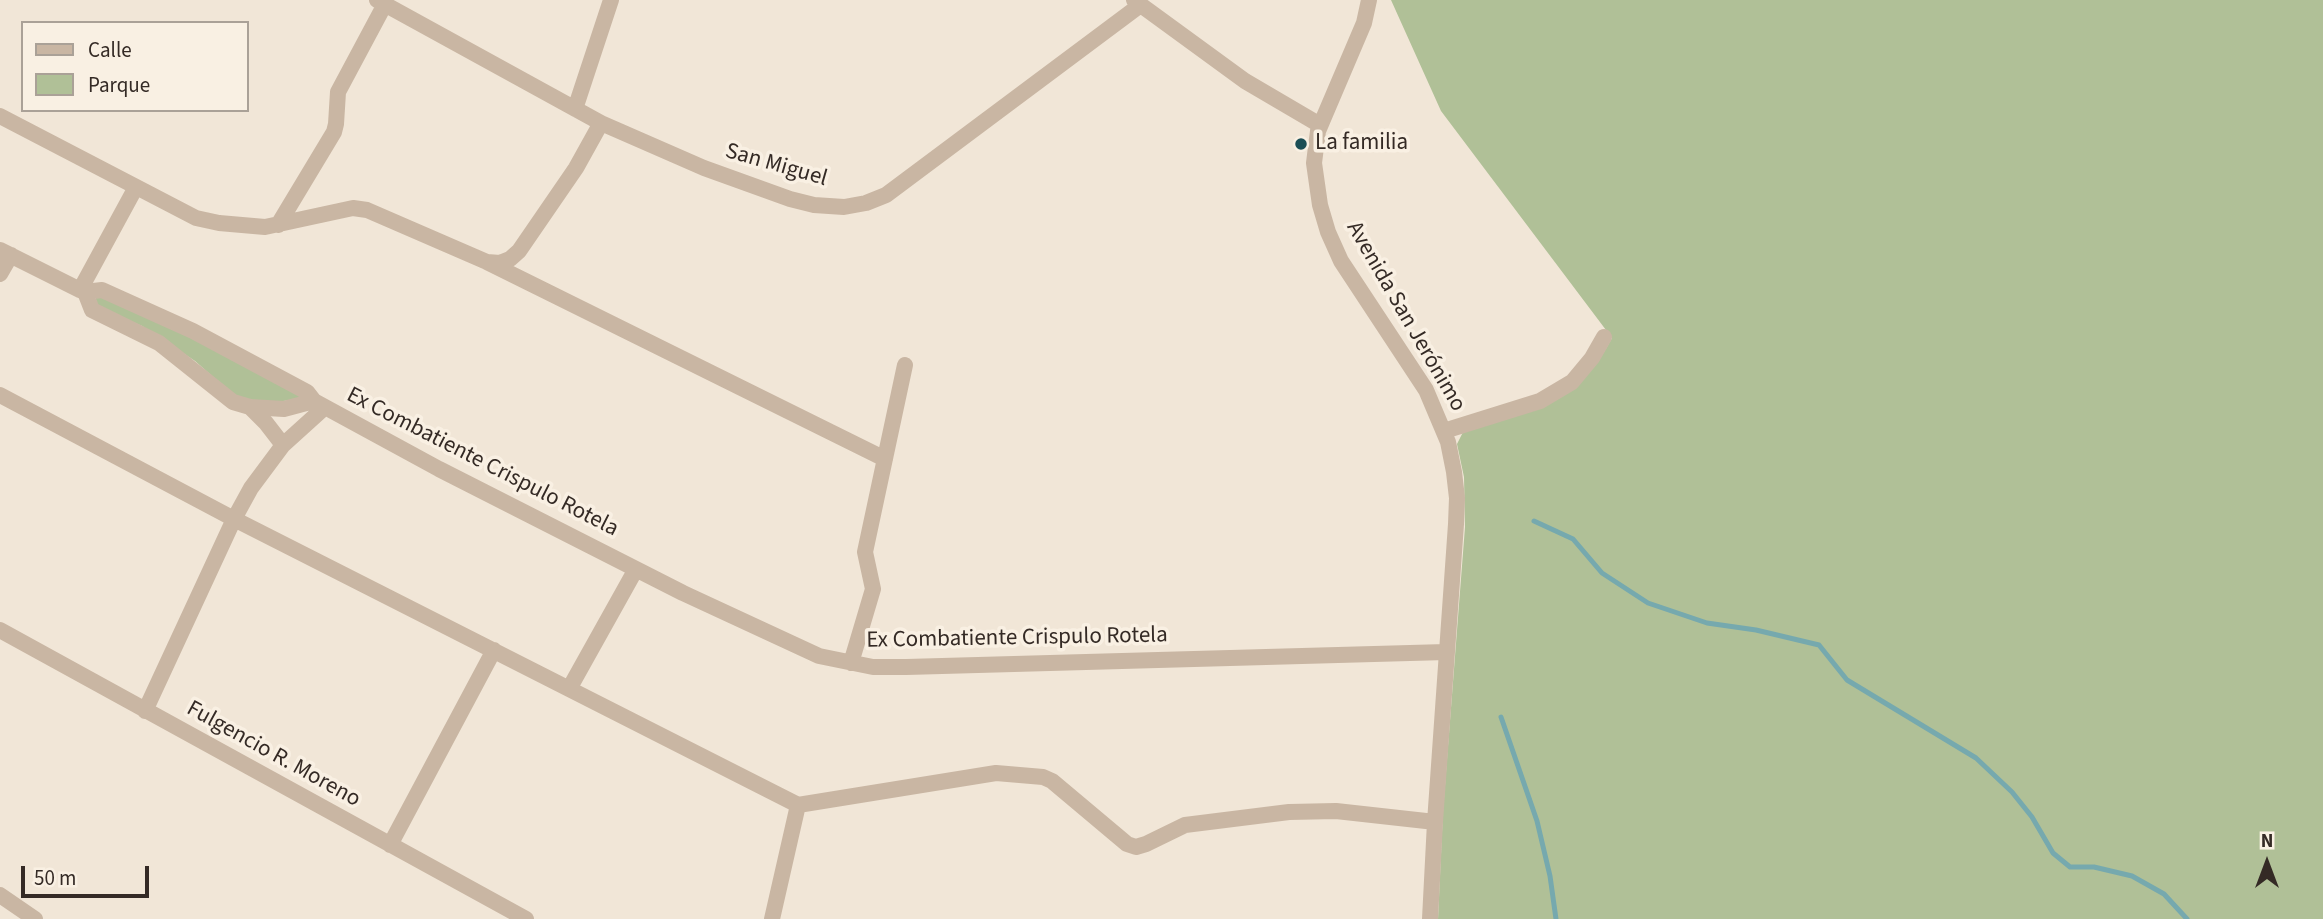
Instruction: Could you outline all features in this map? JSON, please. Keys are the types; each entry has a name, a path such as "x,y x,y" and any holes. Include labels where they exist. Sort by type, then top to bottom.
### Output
{"street":[{"path":"575,109 611,0"},
{"name":"Avenida San Jerónimo","path":"1369,0 1364,23 1320,125 1314,163 1320,205 1341,261 1426,390 1444,430 1454,472 1457,498 1434,822 1430,919"},
{"path":"278,225 334,132 337,124 338,92 381,2"},
{"name":"San Miguel","path":"381,2 601,123 704,169 814,205 844,207 866,203 886,195 1137,3 1245,81 1320,125"},
{"path":"0,116 196,218 247,227 278,225 354,208 367,210 487,262 885,459"},
{"path":"487,262 500,263 519,251 576,168 601,123"},
{"path":"83,291 136,187"},
{"path":"0,274 5,252"},
{"name":"Ex Combatiente Crispulo Rotela","path":"5,252 83,291 102,290 193,331 307,392 319,404 439,469 636,569 819,656 873,667 906,667 1446,652"},
{"name":"Ex Combatiente Crispulo Rotela","path":"83,291 92,310 159,343 233,402 250,407 284,409 319,404"},
{"path":"1444,430 1540,401 1572,382 1592,358 1604,337"},
{"path":"851,663 873,589 874,582 865,552 905,365"},
{"path":"0,395 234,519 797,805 996,773 1043,777 1052,781 1127,844 1136,847 1146,845 1185,825 1289,812 1336,811 1434,822"},
{"path":"145,711 251,488 319,404"},
{"path":"250,407 283,446"},
{"path":"569,689 636,569"},
{"name":"Fulgencio R. Moreno","path":"0,630 526,919"},
{"path":"390,845 494,650"},
{"path":"772,919 797,805"},
{"path":"0,895 36,919"}],"green space":[{"path":"1391,0 2323,0 2323,919 1438,919 1443,811 1465,527 1464,477 1457,444 1463,432 1515,415 1604,352 1612,338 1441,111"},
{"path":"99,295 179,331 304,398 270,403 236,397 195,361 142,326 98,307 95,296"}],"waterway":[{"path":"1534,521 1573,539 1602,573 1648,603 1707,623 1756,630 1819,645 1847,680 1976,758 2012,792 2032,817 2053,853 2070,867 2094,867 2132,876 2164,894 2187,919"},
{"path":"1501,717 1537,821 1550,876 1556,919"}],"place":[{"name":"La familia","path":"1301,144"}]}
